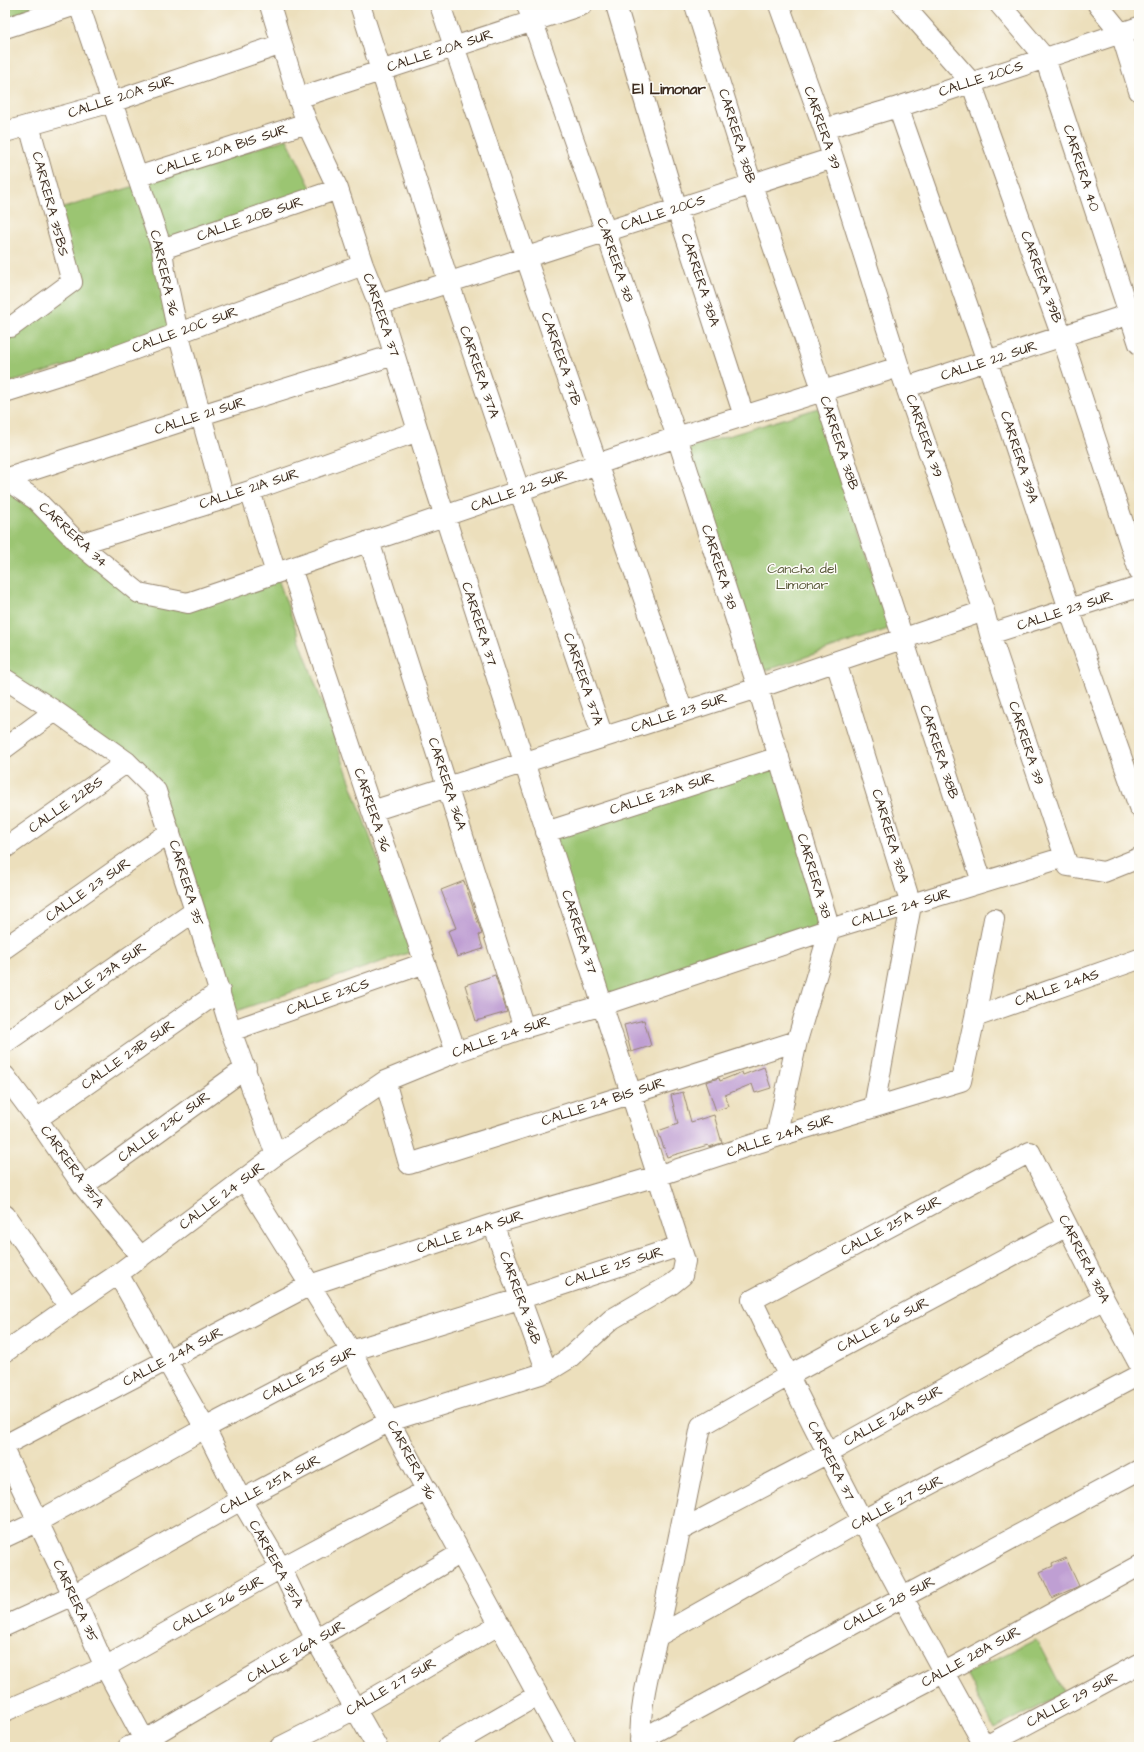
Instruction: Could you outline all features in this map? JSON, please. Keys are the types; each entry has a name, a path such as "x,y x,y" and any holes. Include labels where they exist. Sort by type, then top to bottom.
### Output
{"street":[{"path":"5,28 78,5"},
{"name":"CARRERA 36","path":"78,5 162,249 165,272 178,333 224,498"},
{"name":"CARRERA 37","path":"270,5 307,123 338,189 363,265 379,305 546,832 632,1093 685,1261 682,1276 672,1284 612,1319 568,1359 547,1372"},
{"name":"CARRERA 37A","path":"360,5 449,283 603,737"},
{"name":"CARRERA 37B","path":"440,5 683,712"},
{"name":"CALLE 20A SUR","path":"298,98 454,47 529,13 582,5"},
{"name":"CARRERA 38A","path":"616,5 677,209 744,416"},
{"name":"CARRERA 38B","path":"696,5 752,184 823,392 982,882"},
{"name":"CARRERA 39","path":"779,5 824,129 899,367 984,611 990,634 1066,862"},
{"name":"CARRERA 39B","path":"903,5 971,82 1062,337 1139,571"},
{"name":"CARRERA 40","path":"1000,5 1045,58 1134,313 1139,344"},
{"path":"1098,5 1130,30 1139,91"},
{"name":"CARRERA 38","path":"529,13 677,438 758,688 830,930 797,1041 776,1137"},
{"name":"CALLE 20CS","path":"824,129 898,107 1130,30"},
{"name":"CALLE 20A SUR","path":"5,132 112,102 282,44"},
{"name":"CARRERA 39A","path":"898,107 987,362 1069,609 1139,808"},
{"name":"CALLE 20A BIS SUR","path":"137,177 307,123"},
{"name":"CARRERA 35BS","path":"5,327 11,327 72,282 29,125"},
{"name":"CALLE 20CS","path":"379,305 832,158"},
{"name":"CALLE 20B SUR","path":"162,249 338,189"},
{"name":"CALLE 20C SUR","path":"5,392 100,362 363,265"},
{"name":"CALLE 22 SUR","path":"907,388 1134,313"},
{"name":"CALLE 21 SUR","path":"5,479 201,415 394,355"},
{"name":"CALLE 22 SUR","path":"140,593 188,603 597,464 899,367"},
{"name":"CALLE 21A SUR","path":"79,544 250,490 418,431"},
{"name":"CARRERA 34","path":"5,479 36,500 79,544 140,593"},
{"name":"CARRERA 36","path":"250,490 283,571 372,811 456,1052"},
{"name":"CARRERA 36A","path":"369,541 524,1028"},
{"name":"CALLE 23 SUR","path":"990,634 1139,587"},
{"name":"CALLE 23 SUR","path":"372,811 758,688 984,611"},
{"name":"CARRERA 38A","path":"836,662 911,905 874,1107"},
{"name":"CARRERA 35","path":"5,679 56,711 127,762 156,791 195,911 231,1031 246,1068 276,1155"},
{"path":"5,748 56,711"},
{"name":"CALLE 23A SUR","path":"546,832 779,757"},
{"name":"CALLE 22BS","path":"5,848 127,762"},
{"name":"CALLE 23 SUR","path":"5,948 170,832"},
{"name":"CALLE 24 SUR","path":"6,1350 118,1274 244,1178 385,1081 456,1052 524,1028 603,1005 830,930 982,882 1066,862 1104,872 1139,858"},
{"name":"CALLE 23A SUR","path":"5,1043 195,911"},
{"path":"975,1017 994,919"},
{"name":"CALLE 24AS","path":"975,1017 1139,959"},
{"name":"CALLE 23CS","path":"231,1031 425,963"},
{"name":"CALLE 23B SUR","path":"37,1119 220,991"},
{"name":"CALLE 24A SUR","path":"5,1445 310,1285 493,1224 657,1176 776,1137 960,1081 975,1017"},
{"name":"CALLE 24 BIS SUR","path":"385,1081 409,1164 797,1041"},
{"name":"CALLE 23C SUR","path":"83,1186 246,1068"},
{"name":"CARRERA 35A","path":"5,1076 37,1119 83,1186 141,1257"},
{"name":"CARRERA 38A","path":"1030,1152 1104,1299 1139,1364"},
{"name":"CALLE 25A SUR","path":"752,1300 1030,1152"},
{"name":"CARRERA 36","path":"244,1178 351,1351 428,1490 566,1747"},
{"path":"5,1215 69,1307"},
{"name":"CARRERA 36B","path":"493,1224 519,1299 547,1372"},
{"name":"CALLE 26 SUR","path":"681,1530 701,1426 788,1376 1067,1226"},
{"name":"CALLE 25 SUR","path":"5,1537 37,1522 206,1428 351,1351 519,1299 680,1246"},
{"name":"CARRERA 35A","path":"118,1274 166,1361 206,1428 241,1500 282,1568 316,1640 377,1747"},
{"name":"CALLE 26A SUR","path":"681,1530 828,1453 1104,1299"},
{"name":"CARRERA 37","path":"752,1300 788,1376 861,1521 984,1747"},
{"name":"CALLE 25A SUR","path":"5,1626 73,1595 241,1500 390,1421 547,1372"},
{"name":"CALLE 27 SUR","path":"658,1636 861,1521 1139,1375"},
{"name":"CARRERA 35","path":"5,1453 73,1595 140,1745"},
{"name":"CALLE 28 SUR","path":"641,1744 903,1597 1139,1470"},
{"name":"CALLE 26 SUR","path":"5,1711 105,1668 282,1568 428,1490"},
{"path":"641,1744 643,1704 648,1669 658,1636 681,1530"},
{"name":"CALLE 26A SUR","path":"140,1745 461,1553"},
{"name":"CALLE 28A SUR","path":"802,1747 943,1673 1139,1566"},
{"name":"CALLE 27 SUR","path":"280,1747 355,1708 500,1624"},
{"name":"CALLE 29 SUR","path":"984,1747 1139,1664"},
{"path":"448,1747 538,1695"}],"green space":[{"path":"5,5 55,5 5,21"},
{"path":"287,139 313,192 155,243 172,334 5,384 5,331 77,282 57,210"},
{"name":"Cancha del Limonar","path":"819,408 891,628 761,672 689,448"},
{"path":"5,483 135,594 190,609 278,579 411,952 230,1013 160,789 5,675"},
{"path":"774,763 823,927 607,999 554,835"},
{"path":"1036,1639 1064,1693 994,1729 966,1674"}],"building":[{"path":"464,881 482,934 479,935 483,949 457,957 448,931 456,928 441,890"},
{"path":"495,975 507,1012 476,1021 465,985"},
{"path":"644,1020 651,1046 631,1052 624,1025"},
{"path":"764,1067 771,1088 755,1093 752,1084 725,1095 729,1106 716,1111 706,1082 719,1078 720,1081 742,1072 743,1075"},
{"path":"683,1092 691,1122 714,1115 722,1143 709,1147 708,1145 667,1157 658,1131 678,1124 671,1095"},
{"path":"1066,1558 1079,1586 1052,1598 1040,1572 1053,1566 1052,1564"}],"district":[{"name":"El Limonar","path":"669,89"}]}
